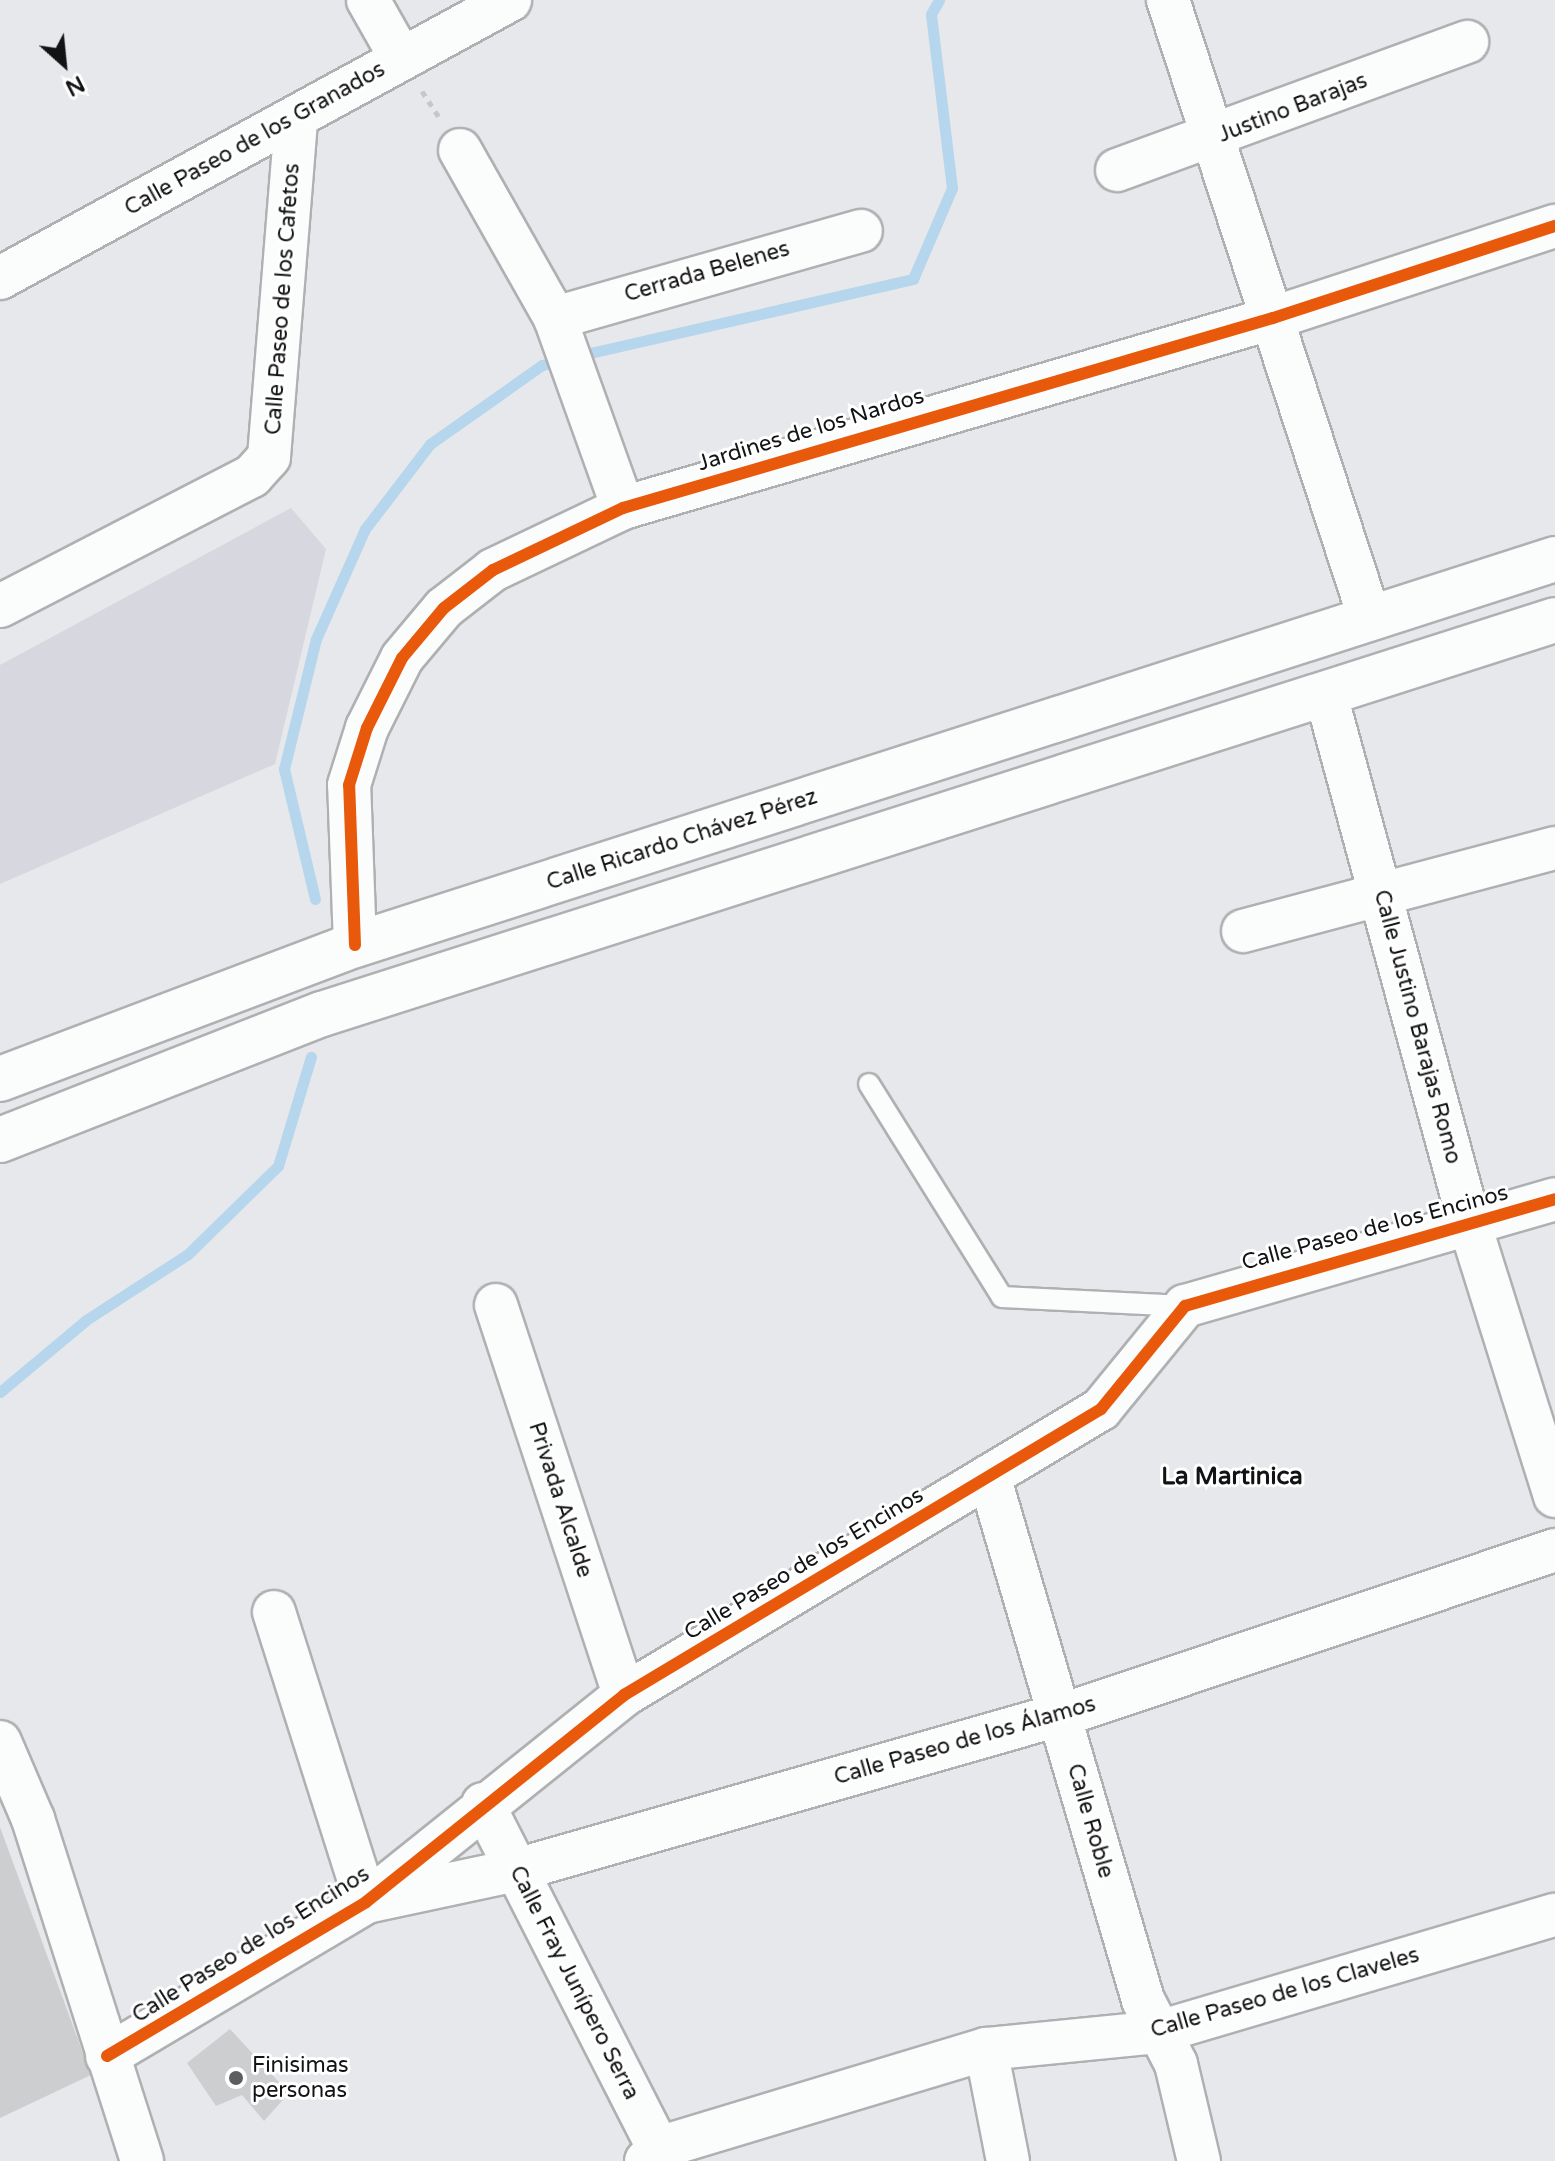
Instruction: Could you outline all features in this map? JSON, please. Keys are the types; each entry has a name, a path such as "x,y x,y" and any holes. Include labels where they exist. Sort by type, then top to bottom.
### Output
{"main road":[{"name":"Calle Ricardo Chávez Pérez","path":"0,1079 355,945 1555,559"},
{"path":"0,1140 322,1014 1555,620"},
{"path":"305,962 322,1014"}],"street":[{"path":"368,0 401,58"},
{"name":"Calle Paseo de los Granados","path":"0,278 296,120 401,58 510,0"},
{"path":"1168,0 1370,619"},
{"name":"Justino Barajas","path":"1117,170 1215,139 1467,42"},
{"name":"Calle Paseo de los Cafetos","path":"0,606 252,476 269,457 296,120"},
{"path":"460,150 558,327 623,508"},
{"name":"Jardines de los Nardos","path":"355,945 349,785 402,658 444,608 493,570 623,508 1273,318 1555,226"},
{"name":"Cerrada Belenes","path":"558,327 861,231"},
{"name":"Calle Justino Barajas Romo","path":"1326,695 1470,1225 1555,1496"},
{"path":"1243,931 1555,848"},
{"name":"Calle Paseo de los Encinos","path":"107,2056 366,1902 483,1804 624,1695 1101,1409 1185,1306 1555,1199"},
{"name":"Privada Alcalde","path":"496,1305 624,1695"},
{"name":"Calle Roble","path":"989,1476 1143,2000 1176,2064 1199,2161"},
{"name":"Calle Paseo de los Álamos","path":"366,1902 516,1870 1059,1714 1555,1550"},
{"path":"274,1612 366,1902"},
{"path":"0,1742 33,1819 142,2161"},
{"name":"Calle Fray Junípero Serra","path":"483,1804 656,2157"},
{"name":"Calle Paseo de los Claveles","path":"656,2157 986,2049 1159,2032 1555,1915"},
{"path":"986,2049 1008,2161"}],"lane":[{"path":"869,1084 1002,1297 1185,1306"}],"path":[{"path":"401,58 460,150"}],"shaded area":[{"path":"291,508 326,549 275,764 0,884 0,665"}],"building":[{"path":"0,1827 91,2075 0,2118"},
{"name":"Finisimas personas","path":"230,2029 289,2093 264,2121 242,2095 216,2106 187,2063"}],"waterway":[{"path":"577,356 913,279 952,188 931,14 939,0"},
{"path":"315,899 284,769 316,639 365,529 430,444 542,365 560,361"},
{"path":"0,1392 86,1320 188,1254 278,1166 311,1057"}],"cycle path":[{"path":"355,945 349,785 367,728 402,658 444,608 493,570 623,508 1273,318 1555,226"},
{"path":"107,2056 366,1902 624,1695 1101,1409 1185,1306 1555,1199"}],"place":[{"name":"Finisimas personas","path":"236,2078"}],"district":[{"name":"La Martinica","path":"1232,1477"}]}
